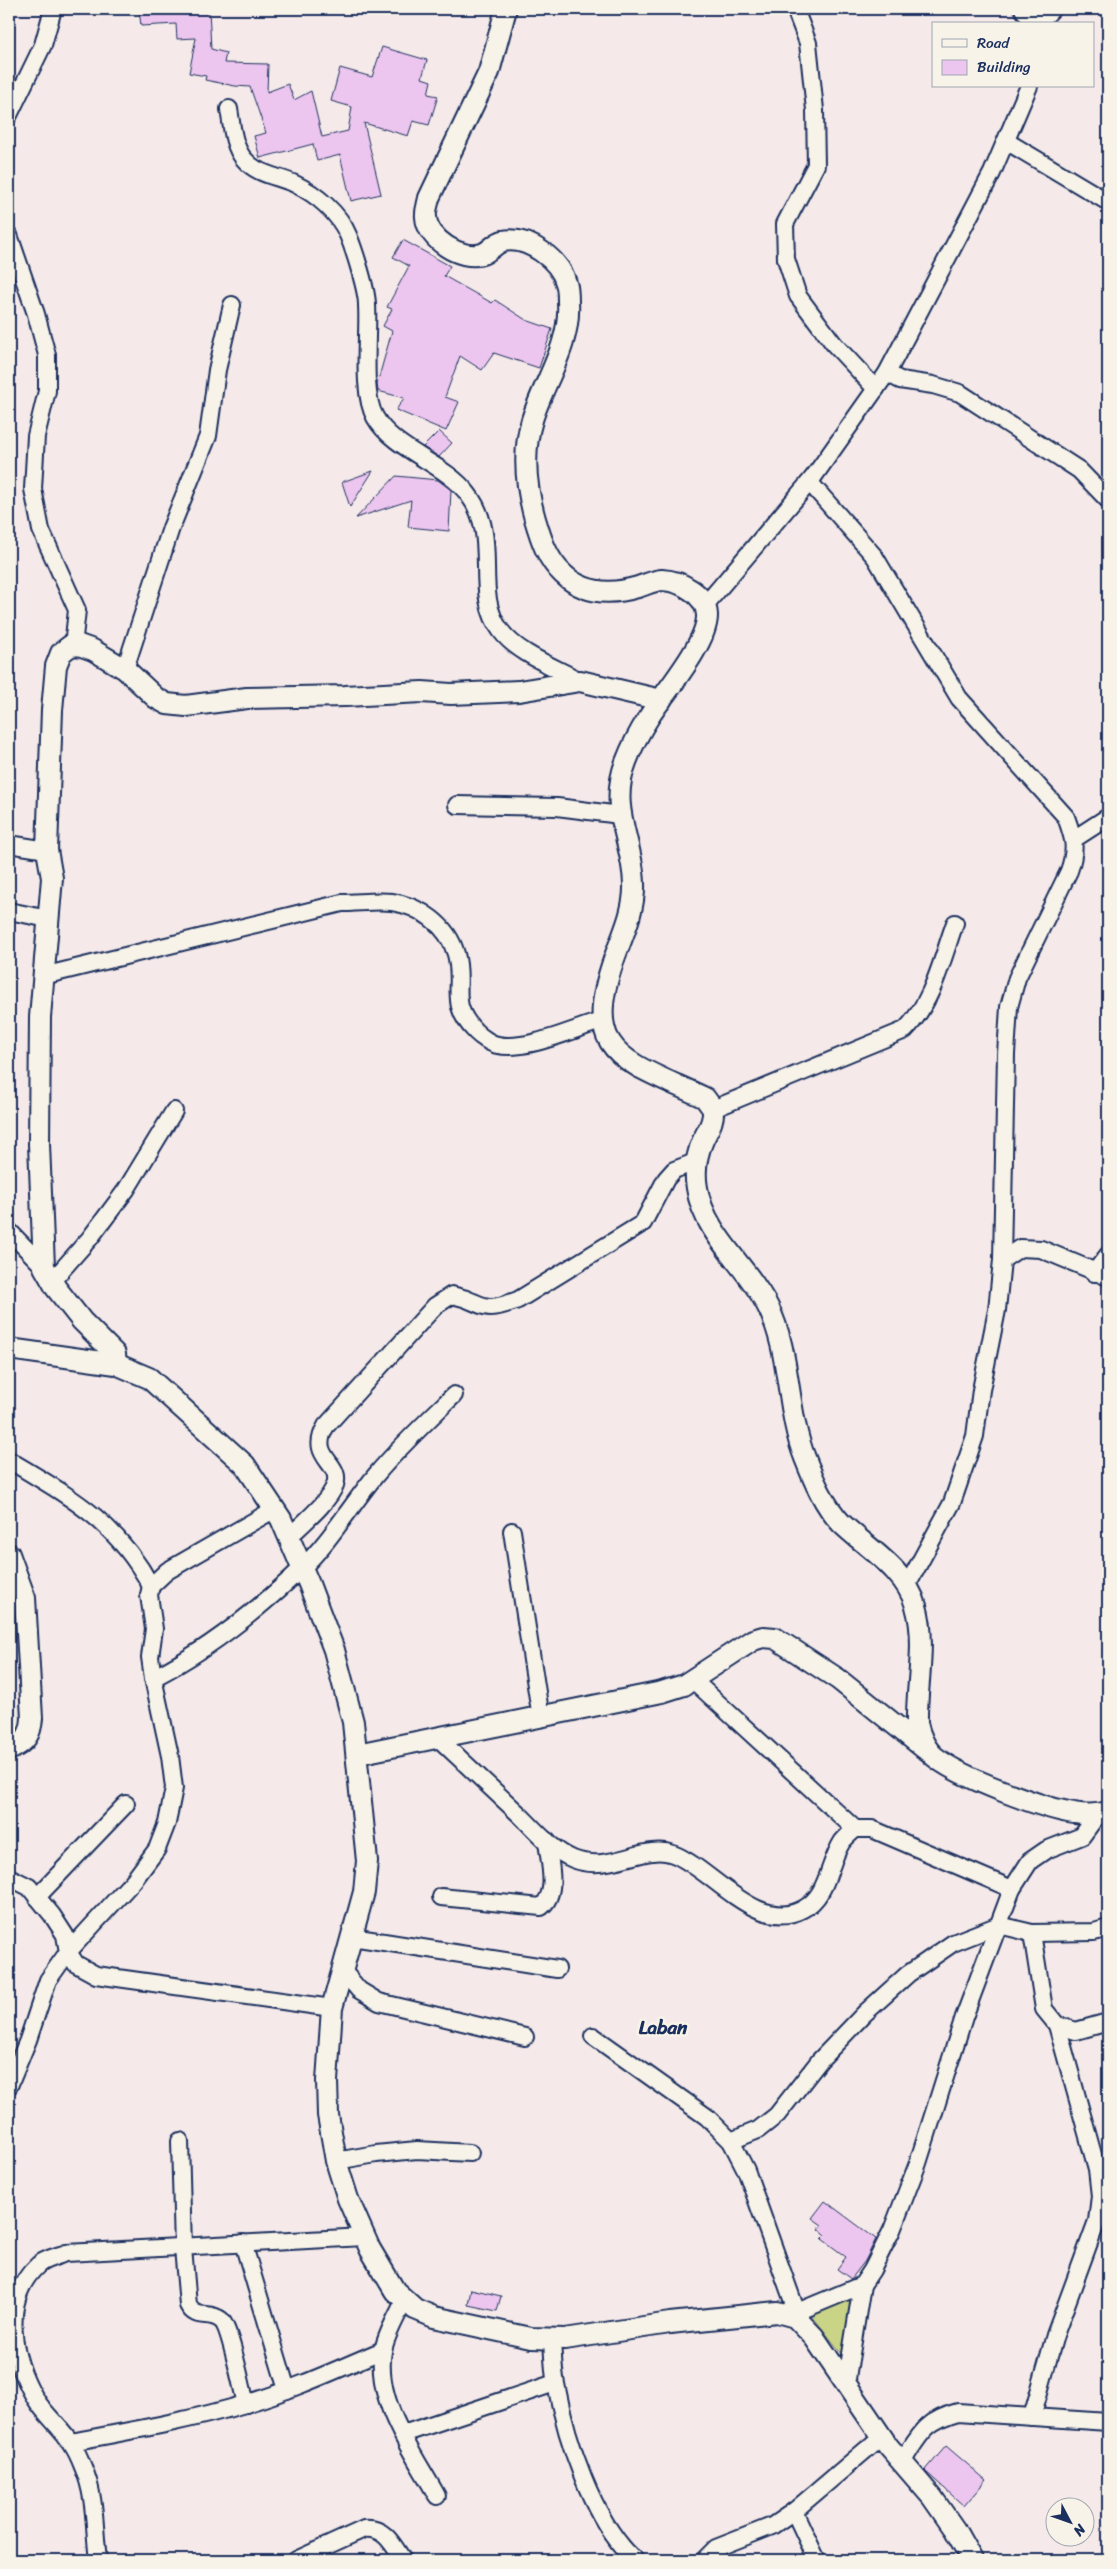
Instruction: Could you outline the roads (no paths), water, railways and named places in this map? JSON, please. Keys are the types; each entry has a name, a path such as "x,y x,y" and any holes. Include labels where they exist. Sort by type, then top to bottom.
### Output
{"street":[{"path":"9,115 43,45 53,9"},
{"path":"506,9 489,72 429,198 425,218 432,234 446,246 462,255 481,254 502,241 521,242 538,249 555,262 566,282 568,307 562,347 532,419 526,448 529,497 542,545 560,572 587,590 600,592 626,591 661,580 684,586 700,596 706,604 707,621 698,644 639,734 625,764 619,790 620,815 634,884 633,902 605,992 601,1021 610,1042 628,1061 705,1098 713,1109 712,1123 695,1162 697,1188 702,1210 714,1230 756,1287 772,1316 778,1332 804,1455 816,1486 841,1522 908,1584 916,1606 919,1627 917,1723 919,1732 933,1755"},
{"path":"795,9 808,43 815,110 816,165 785,224 786,259 798,296 834,344 876,389"},
{"path":"1023,9 1042,18"},
{"path":"706,604 812,479 887,373 992,172 1028,88"},
{"path":"229,109 236,144 244,159 257,170 295,184 318,199 337,217 348,235 367,302 368,395 375,417 391,435 450,477 468,493 476,507 488,543 486,584 490,609 500,630 516,645 580,681 661,700"},
{"path":"1006,141 1108,202"},
{"path":"9,235 36,314 47,355 47,391 36,436 33,489 42,530 77,610 73,646"},
{"path":"125,669 171,528 208,436 218,370 232,305"},
{"path":"887,373 900,380 933,385 960,393 1079,470 1108,500"},
{"path":"812,479 812,485 875,557 959,698 1066,817 1074,839 1075,854 1069,871 1017,978 1009,1007 1006,1054 1002,1260 996,1310 971,1452 952,1503 908,1584"},
{"path":"48,1274 38,1144 40,1017 52,878 47,850 52,710 56,666 61,653 73,646 79,645 93,650 125,669 156,698 167,704 186,706 247,698 519,691 580,681"},
{"path":"457,805 557,807 620,815"},
{"path":"1074,839 1108,817"},
{"path":"9,844 47,850"},
{"path":"43,976 342,903 391,902 416,909 437,923 450,940 456,956 458,1006 466,1022 480,1036 498,1045 521,1045 601,1021"},
{"path":"9,911 48,919"},
{"path":"713,1109 905,1030 917,1017 926,1002 955,923"},
{"path":"48,1274 90,1238 126,1190 174,1111"},
{"path":"289,1537 331,1493 336,1484 336,1474 320,1448 320,1437 326,1426 435,1306 452,1295 490,1308 496,1308 518,1300 643,1223 666,1179 674,1170 695,1162"},
{"path":"9,1231 48,1274 82,1321 115,1354 116,1364"},
{"path":"1002,1260 1020,1248 1041,1249 1101,1275 1108,1255"},
{"path":"9,1349 116,1364 149,1378 245,1465 275,1509 302,1568 342,1677 358,1754 367,1861 364,1892 332,2008 327,2081 328,2115 336,2161 348,2200 364,2237 391,2284 404,2302 414,2309 456,2322 531,2338 565,2339 670,2323 767,2313 793,2313 862,2285"},
{"path":"153,1678 186,1661 220,1638 302,1568 336,1530 374,1476 454,1396"},
{"path":"9,1460 102,1520 133,1554 151,1586"},
{"path":"9,2086 28,2040 48,1980 68,1952 134,1880 157,1849 167,1824 174,1788 170,1756 150,1657 154,1629 149,1595 151,1586 167,1572 275,1509"},
{"path":"512,1531 541,1718"},
{"path":"9,1554 25,1598 32,1718 31,1731 26,1740 9,1750"},
{"path":"358,1754 662,1692 693,1680 741,1647 763,1637 775,1638 790,1647 857,1695 952,1769 1020,1797 1070,1813 1103,1813"},
{"path":"693,1680 855,1828 872,1829 1012,1889"},
{"path":"438,1738 547,1841 573,1859 597,1864 625,1860 654,1851 672,1853 690,1863 750,1906 779,1915 802,1910 820,1893 842,1843 855,1828"},
{"path":"37,1897 126,1804"},
{"path":"846,2385 862,2285 892,2230 918,2163 964,2017 1012,1889 1030,1861 1046,1850 1082,1836 1103,1813"},
{"path":"441,1897 541,1907 549,1901 552,1890 547,1841"},
{"path":"9,1877 29,1887 52,1915 65,1935 68,1952 76,1964 96,1975 332,2008"},
{"path":"731,2141 758,2130 777,2115 820,2060 865,2013 908,1974 953,1944 999,1926 1032,1934 1094,1932 1108,1928"},
{"path":"1032,1934 1044,2009 1057,2026 1097,2169 1100,2196 1097,2221 1055,2335 1032,2416"},
{"path":"352,1937 557,1969"},
{"path":"342,1970 359,1990 379,2002 525,2037"},
{"path":"1057,2026 1076,2031 1108,2022"},
{"path":"593,2036 707,2117 731,2141 746,2170 793,2313 814,2337 881,2437 932,2497 955,2530 972,2560"},
{"path":"180,2141 183,2248 188,2304 191,2311 198,2315 214,2316 226,2326 246,2404"},
{"path":"336,2161 376,2154 417,2150 470,2153"},
{"path":"98,2560 93,2500 84,2468 71,2442 36,2399 21,2368 12,2333 10,2310 23,2284 38,2264 66,2253 364,2237"},
{"path":"243,2243 287,2390"},
{"path":"404,2302 383,2350 382,2380 392,2413 437,2496"},
{"path":"552,2338 555,2383 573,2452 597,2509 625,2558"},
{"path":"71,2442 166,2424 246,2404 287,2390 383,2350"},
{"path":"403,2434 555,2383"},
{"path":"902,2462 922,2432 937,2417 958,2412 1108,2422"},
{"path":"704,2560 716,2548 772,2526 794,2511 881,2437"},
{"path":"794,2511 817,2560"},
{"path":"296,2560 364,2529 374,2528 384,2534 404,2560"}],"district":[{"name":"Laban","path":"663,2027"}]}
